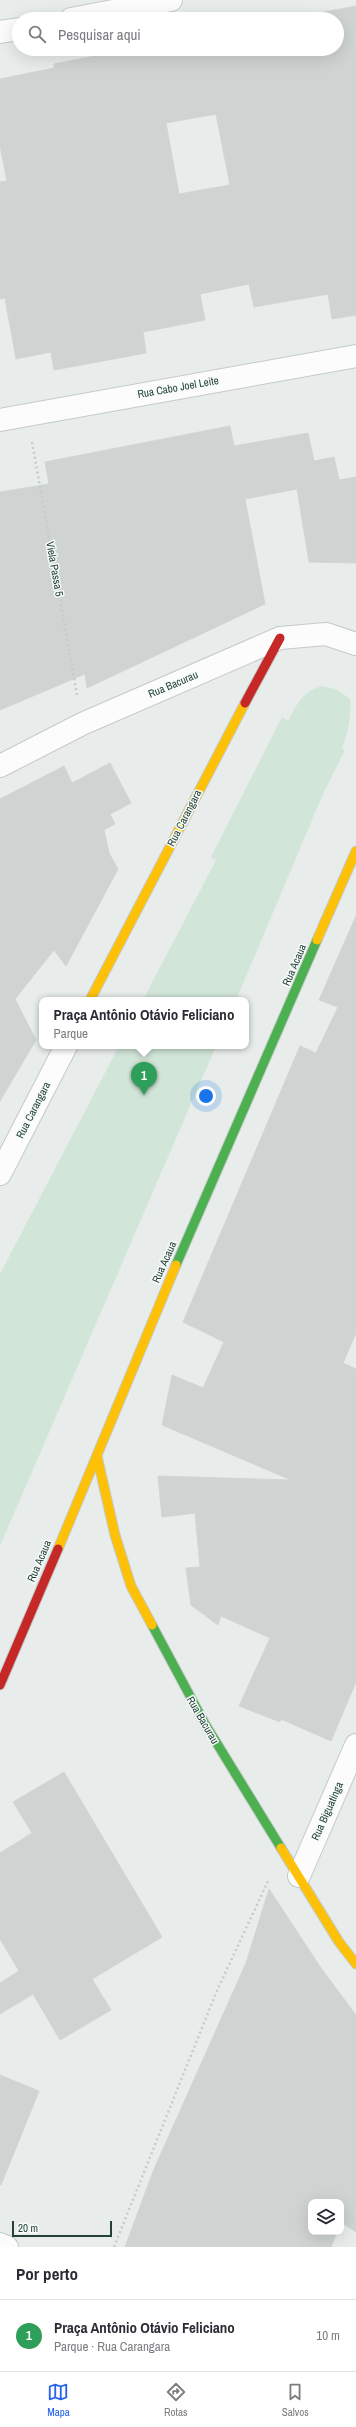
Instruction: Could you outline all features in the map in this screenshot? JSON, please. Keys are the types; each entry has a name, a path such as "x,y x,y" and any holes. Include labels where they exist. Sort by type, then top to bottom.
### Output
{"street":[{"path":"108,12 171,0"},
{"path":"0,32 12,30"},
{"name":"Rua Cabo Joel Leite","path":"0,420 356,356"},
{"name":"Rua Bacurau","path":"0,766 82,724 280,638 326,634 355,643"},
{"name":"Rua Carangara","path":"92,997 214,761 280,638"},
{"name":"Rua Acaua","path":"0,1685 97,1456 145,1336 356,851"},
{"name":"Rua Carangara","path":"0,1174 64,1049"},
{"name":"Rua Bacurau","path":"97,1456 115,1535 131,1586 205,1724 339,1942 356,1964"},
{"name":"Rua Biguatinga","path":"299,1876 356,1745"},
{"path":"0,2244 7,2247"}],"path":[{"name":"Viela Passa 5","path":"27,414 82,724"},
{"path":"114,2247 216,1993 283,1850"}],"green space":[{"path":"322,686 338,690 350,699 349,724 342,748 345,750 323,794 237,997 145,997 216,860 211,857 282,717 288,721 301,699 315,688"},
{"path":"117,1049 215,1049 0,1546 0,1274"}],"building":[{"path":"356,6 356,315 332,319 328,294 254,307 249,284 200,294 205,320 143,332 146,353 54,370 51,352 16,359 5,298 0,299 0,182 7,181 0,146 0,79 54,68 54,64 95,56 344,56 344,12 323,12","holes":["216,114 230,185 179,194 166,123"]},
{"path":"230,426 234,446 308,433 314,461 334,457 339,480 356,477 356,563 309,562 297,489 245,499 265,604 87,688 85,674 0,710 0,492 49,484 45,462"},
{"path":"110,763 131,803 110,814 115,824 104,830 109,853 118,869 66,966 54,950 15,999 36,1040 0,1101 0,799 64,766 72,783"},
{"path":"356,916 356,1333 343,1363 356,1369 356,1682 331,1741 281,1719 280,1722 239,1706 270,1638 221,1616 218,1625 191,1605 186,1568 200,1567 195,1513 162,1517 158,1476 291,1480 162,1425 172,1375 203,1388 224,1342 183,1322 300,1046 316,1053 338,1007 319,1000"},
{"path":"64,1772 162,1937 92,1979 111,2010 60,2040 33,1994 0,2014 0,1983 19,1971 0,1939 0,1853 32,1833 13,1802"},
{"path":"269,1889 321,1968 356,2015 356,2232 344,2224 344,2199 308,2199 308,2235 336,2235 331,2247 125,2247 154,2169 246,1963"},
{"path":"0,2075 39,2091 1,2185 0,2185"}],"traffic: fast":[{"path":"176,1265 317,940"},
{"path":"152,1625 205,1724 281,1848"}],"traffic: slow":[{"path":"92,997 245,703"},
{"path":"317,940 356,851"},
{"path":"58,1549 176,1265"},
{"path":"97,1456 115,1535 131,1586 152,1625"},
{"path":"281,1848 339,1942 356,1964"}],"traffic: jam":[{"path":"245,703 280,638"},
{"path":"0,1685 58,1549"}],"place":[{"name":"Praça Antônio Otávio Feliciano","path":"144,1095"}]}
